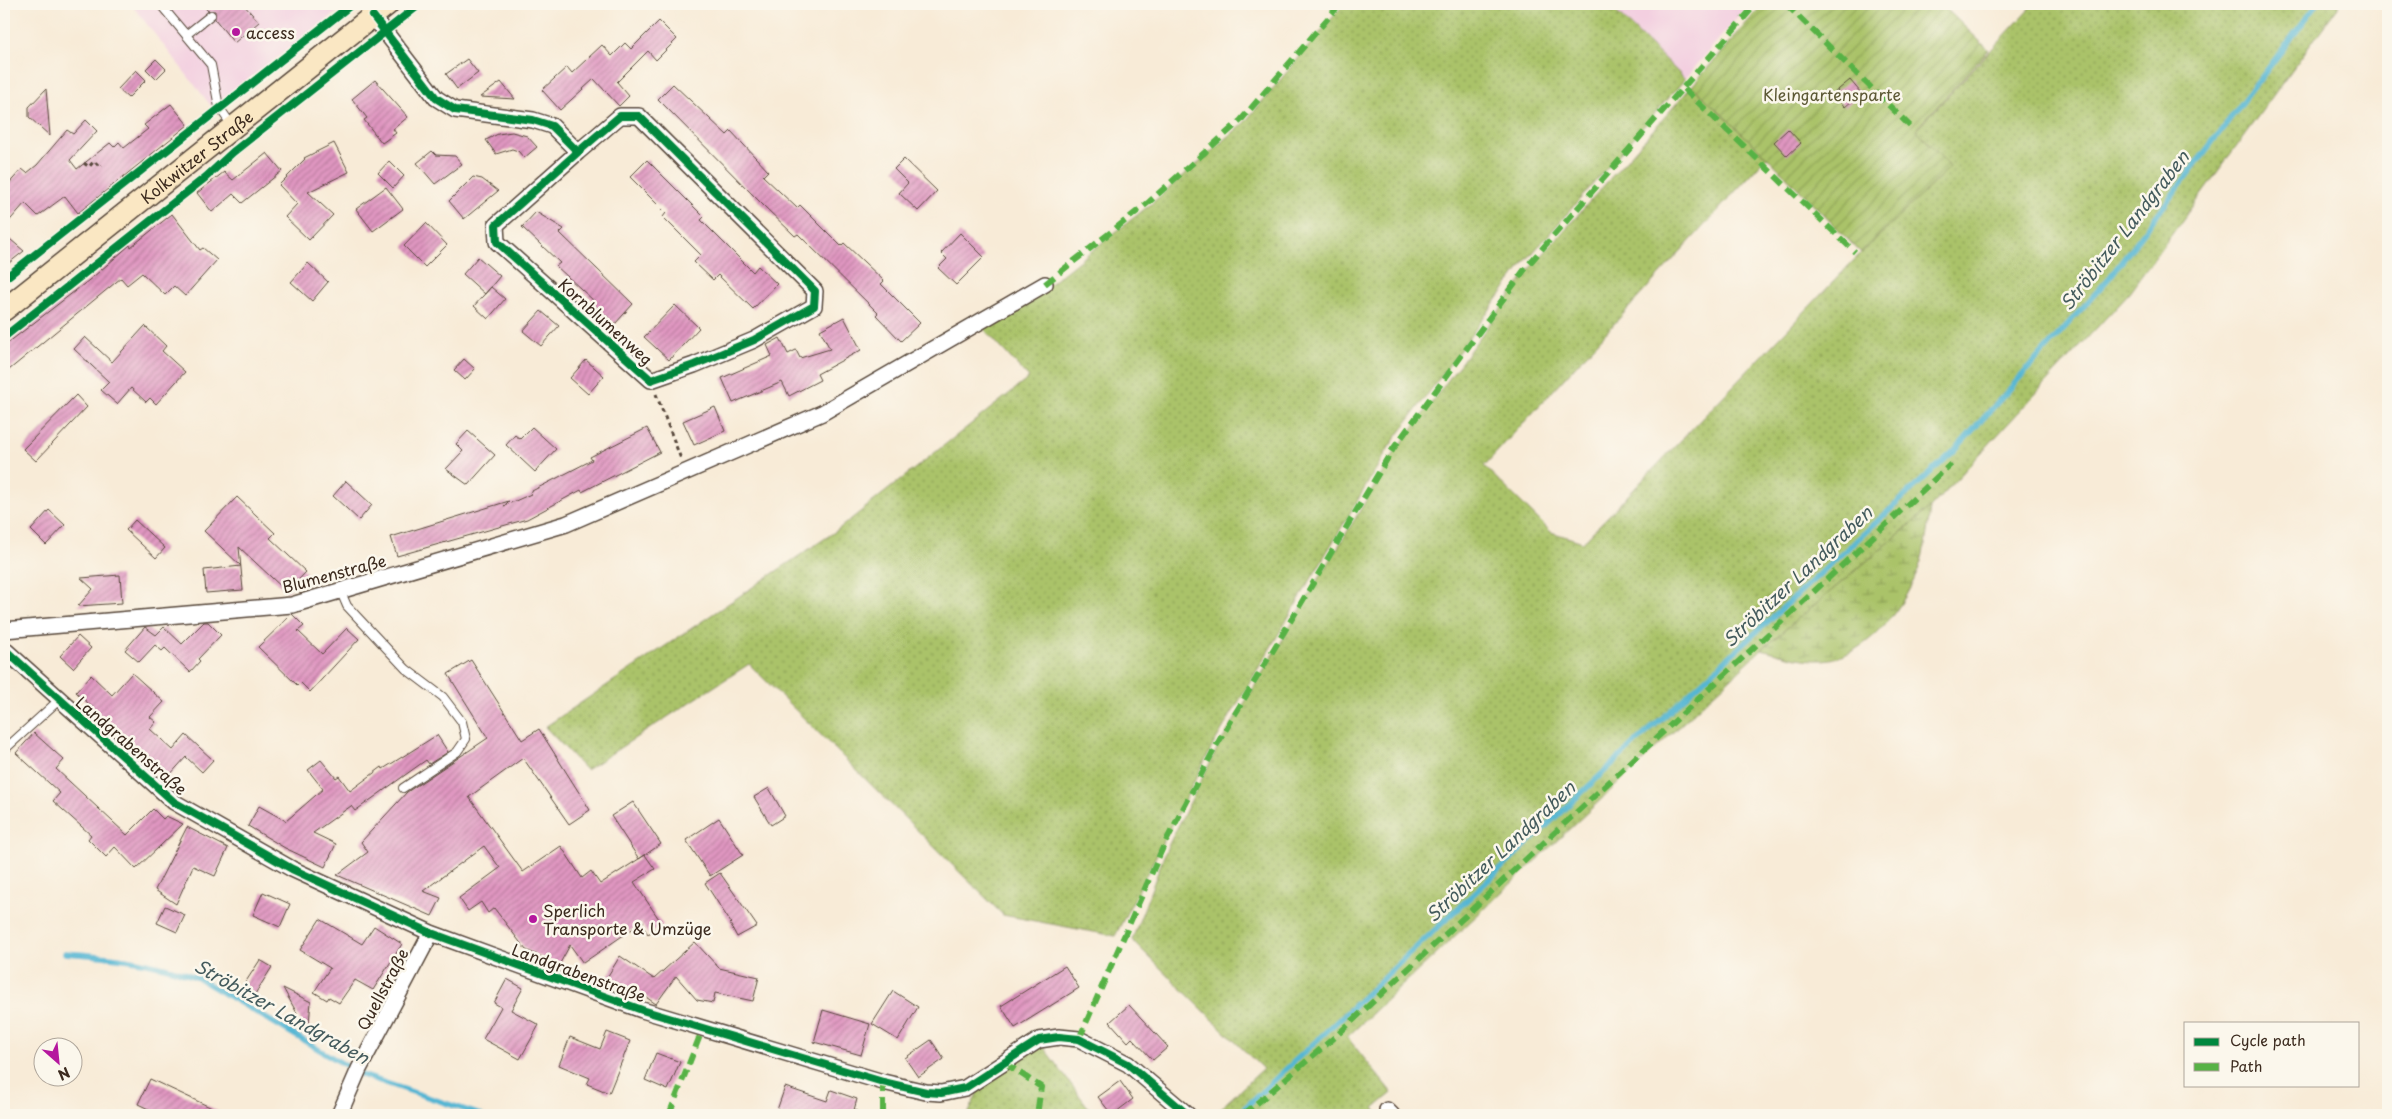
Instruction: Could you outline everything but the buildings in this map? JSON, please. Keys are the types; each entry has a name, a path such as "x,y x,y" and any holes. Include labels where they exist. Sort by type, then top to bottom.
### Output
{"main road":[{"name":"Kolkwitzer Straße","path":"4,310 377,10"}],"street":[{"path":"377,10 436,98 455,110 533,120 552,126 578,152"},
{"name":"Kornblumenweg","path":"620,116 639,116 815,291 814,306 754,340 694,365 651,380 497,242 496,225 578,152 620,116"},
{"name":"Blumenstraße","path":"4,630 292,605 566,524 659,482 822,413 1045,284"},
{"name":"Landgrabenstraße","path":"4,650 174,802 292,869 431,933 642,1010 883,1082 926,1092 941,1093 964,1088 1005,1063 1024,1047 1039,1040 1059,1037 1079,1039 1128,1064 1188,1115"},
{"name":"Quellstraße","path":"339,1115 358,1073 431,933"}],"lane":[{"path":"160,4 211,65 219,107 233,126"},
{"path":"186,35 211,15"},
{"path":"341,592 347,606 406,669 443,696 462,722 466,739 457,752 403,788"},
{"path":"4,750 59,700"}],"path":[{"path":"84,163 89,167 94,161 99,166 102,164"},
{"path":"651,380 686,471"}],"shaded area":[{"path":"131,4 348,4 212,107"},
{"path":"1608,4 1749,4 1685,79"}],"green space":[{"path":"1344,4 1608,4 1685,79 1523,264 1389,447 1213,745 1115,936 1003,915 749,664 586,770 545,727 836,531 1029,378 983,328 1051,283 1151,204 1244,123"},
{"name":"Kleingartensparte","path":"1763,4 1941,4 1989,50 1916,129 1950,167 1861,253 1767,157 1692,86"},
{"path":"2034,4 2340,4 2129,293 1930,508 1762,649 1347,1037 1392,1093 1374,1108 1380,1115 1213,1115 1263,1069 1132,940 1167,848 1218,747 1395,452 1530,269 1692,86 1767,157 1484,466 1551,532 1583,542 1861,253 1950,167 1916,130"},
{"path":"1930,508 1926,543 1911,587 1890,619 1863,645 1847,654 1823,660 1787,656 1762,649"},
{"path":"1041,1044 1094,1115 968,1115 980,1086"}],"waterway":[{"name":"Ströbitzer Landgraben","path":"1237,1115 1623,754 1954,451 2110,277 2317,4"},
{"name":"Ströbitzer Landgraben","path":"65,953 149,963 198,978 362,1075 481,1115"}],"marked path":[{"path":"1045,284 1149,202 1241,120 1340,4"},
{"path":"1079,1039 1164,845 1216,746 1393,449 1528,265 1756,4"},
{"path":"1786,4 1913,129"},
{"path":"1684,89 1855,252"},
{"path":"1243,1115 1335,1037 1951,464"},
{"path":"669,1115 703,1028"},
{"path":"1005,1063 1041,1087 1037,1115"},
{"path":"883,1082 883,1115"}],"cycle path":[{"path":"4,279 352,4"},
{"path":"4,337 420,4"},
{"path":"373,16 436,98 455,110 533,120 552,126 578,152 620,116 639,116 815,291 814,306 754,340 694,365 651,380 497,242 496,225 578,152"},
{"path":"4,649 174,802 292,869 431,933 642,1010 883,1082 926,1092 941,1093 965,1088 1039,1040 1059,1037 1079,1039 1128,1064 1188,1115"}],"place":[{"name":"access","path":"236,32"},
{"name":"Sperlich Transporte & Umzüge","path":"533,919"}]}
